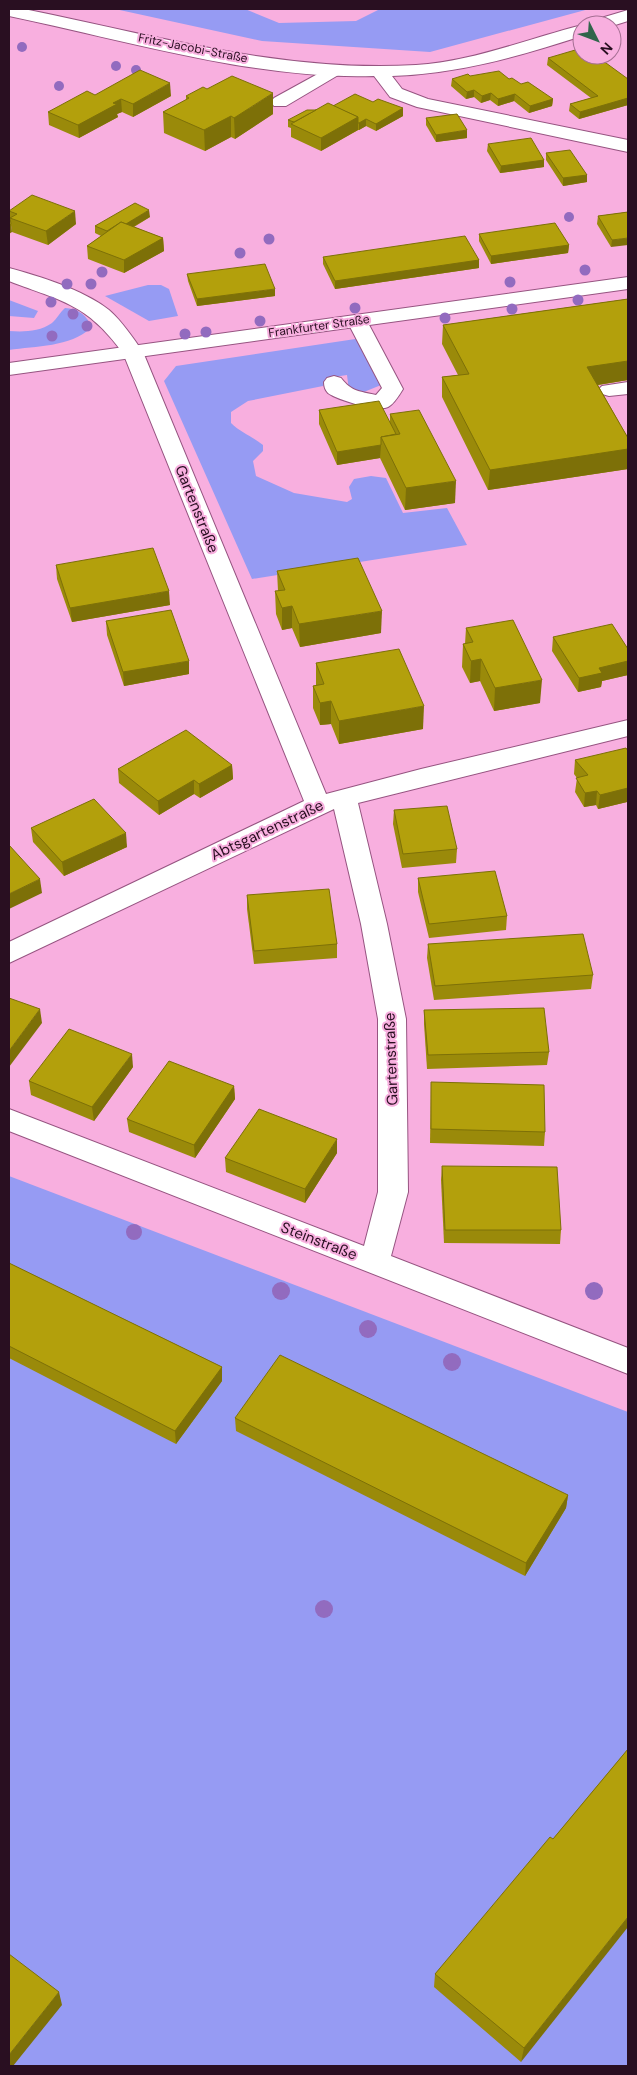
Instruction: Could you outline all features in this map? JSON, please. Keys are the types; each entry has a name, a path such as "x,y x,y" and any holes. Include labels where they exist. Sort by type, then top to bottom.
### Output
{"street":[{"name":"Fritz-Jacobi-Straße","path":"9,11 212,53 334,70 417,70 468,63 511,53 572,33"},
{"path":"280,102 334,70"},
{"path":"378,71 396,93 423,103 628,146"},
{"name":"Gartenstraße","path":"9,274 82,303 99,313 112,324 134,352 318,805"},
{"name":"Frankfurter Straße","path":"9,369 628,283"},
{"path":"334,382 335,388 350,396 381,402 393,389 357,321"},
{"name":"Abtsgartenstraße","path":"9,953 318,805 628,728"},
{"name":"Gartenstraße","path":"344,798 374,924 392,1019 393,1192 375,1262"},
{"name":"Steinstraße","path":"9,1120 628,1361"}],"shaded area":[{"path":"115,9 245,9 279,23 356,21 380,9 589,9 430,52 262,41"},
{"path":"148,285 161,285 169,289 178,316 149,321 105,296"},
{"path":"9,300 38,311 34,318 9,316"},
{"path":"65,308 85,316 91,328 73,339 63,342 9,350 9,331 36,330 47,326"},
{"path":"362,338 386,383 359,394 349,391 347,375 327,378 323,386 248,401 231,412 231,423 263,445 263,451 253,461 256,476 294,493 347,502 352,499 349,487 354,479 371,476 386,478 403,513 447,508 467,545 252,579 164,381 176,366"},
{"path":"9,1176 628,1412 628,2066 9,2066"}],"building":[{"path":"572,51 572,65 609,65 628,79 628,98 580,112 570,104 598,96 548,58"},
{"path":"140,70 170,83 133,104 121,99 113,103 117,104 78,125 48,112 87,91 95,95"},
{"path":"499,71 509,79 512,78 521,84 528,82 553,99 530,106 515,94 498,99 491,93 482,96 474,90 467,92 452,79 468,74 470,76"},
{"path":"232,76 273,93 234,118 231,116 204,130 163,112 189,98 186,96 203,87 207,89"},
{"path":"355,94 373,102 378,99 403,108 376,124 366,119 358,123 358,117 333,106"},
{"path":"328,103 358,117 321,138 291,124"},
{"path":"307,110 316,110 294,122 288,120"},
{"path":"457,114 467,130 436,135 426,118"},
{"path":"531,138 544,160 501,166 488,144"},
{"path":"570,150 587,175 563,178 546,153"},
{"path":"32,195 75,211 46,231 10,218 17,214 9,211"},
{"path":"135,203 149,210 126,224 121,222 107,231 95,226"},
{"path":"628,212 628,238 612,240 598,216"},
{"path":"121,222 163,238 124,260 87,246"},
{"path":"555,223 569,245 491,256 479,234"},
{"path":"465,236 479,260 335,281 323,257"},
{"path":"265,264 275,289 197,299 187,274"},
{"path":"628,299 628,361 587,367 628,438 628,449 490,470 442,377 469,374 443,325"},
{"path":"379,401 396,434 381,437 381,445 337,452 319,410"},
{"path":"419,410 456,481 406,488 381,437 400,434 390,414"},
{"path":"153,548 169,591 70,608 56,565"},
{"path":"358,558 382,611 299,624 292,606 282,608 275,591 285,590 277,571"},
{"path":"171,610 189,661 123,672 106,621"},
{"path":"513,620 542,680 495,688 481,659 471,661 463,644 473,642 466,628"},
{"path":"612,624 628,649 628,661 599,668 602,673 579,678 553,637"},
{"path":"399,649 424,706 339,721 331,701 320,703 313,686 324,684 316,663"},
{"path":"186,730 232,765 199,784 194,780 158,801 118,769"},
{"path":"626,748 628,751 628,788 600,795 597,791 585,793 576,778 588,775 575,760"},
{"path":"94,799 126,833 62,862 31,828"},
{"path":"447,806 457,849 403,854 394,810"},
{"path":"9,845 40,879 9,894"},
{"path":"495,871 507,916 429,924 418,878"},
{"path":"329,889 337,944 254,951 247,895"},
{"path":"583,934 593,975 435,986 428,944"},
{"path":"9,998 40,1009 9,1051"},
{"path":"544,1008 549,1052 428,1055 424,1010"},
{"path":"69,1029 132,1054 92,1107 29,1081"},
{"path":"169,1061 234,1086 194,1145 127,1119"},
{"path":"431,1082 544,1085 545,1132 431,1129"},
{"path":"259,1109 337,1139 305,1189 225,1158"},
{"path":"442,1166 557,1167 561,1230 445,1230"},
{"path":"9,1263 222,1367 175,1431 9,1346"},
{"path":"280,1355 568,1495 526,1563 235,1418"},
{"path":"628,1749 628,1917 524,2048 435,1974 550,1837 553,1839"},
{"path":"9,1954 59,1992 9,2055"}]}
